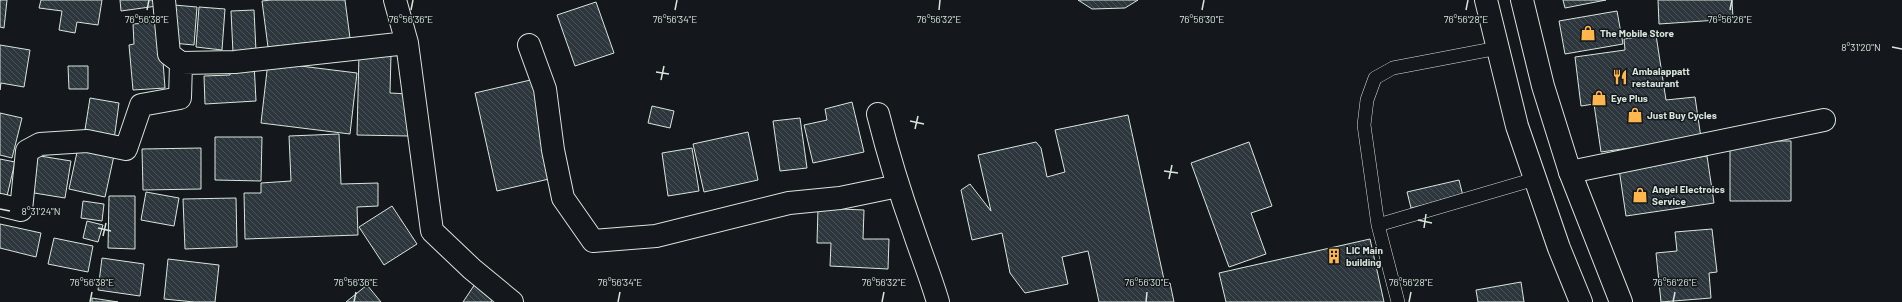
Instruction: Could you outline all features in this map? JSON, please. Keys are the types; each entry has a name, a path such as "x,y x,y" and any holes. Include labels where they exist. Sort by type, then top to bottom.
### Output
{"street":[{"path":"164,0 169,54 181,63 235,62 407,43"},
{"path":"395,0 407,43 432,231 472,269 512,302"},
{"path":"1486,0 1517,126 1559,248 1581,302"},
{"path":"1522,0 1544,86 1570,172 1621,302"},
{"path":"529,45 545,88 563,198 593,241 656,236 789,203 840,198 898,186"},
{"path":"0,205 21,210 27,151 40,144 87,141 126,149 141,106 180,98 181,63"},
{"path":"878,114 898,186 930,274 938,302"},
{"path":"1570,172 1824,120"}],"lane":[{"path":"1398,302 1378,225 1364,125 1367,100 1374,78 1393,68 1498,48"},
{"path":"1378,225 1535,179"}],"building":[{"path":"0,0 7,0 4,28 0,27"},
{"path":"41,0 102,0 98,25 77,22 75,33 59,30 62,11 39,8"},
{"path":"120,0 156,0 157,6 121,11"},
{"path":"345,0 350,38 268,47 262,1"},
{"path":"1078,0 1138,0 1125,8 1092,9"},
{"path":"1563,0 1606,0 1565,8"},
{"path":"1658,0 1732,0 1733,19 1659,24"},
{"path":"596,2 614,53 575,66 557,15"},
{"path":"174,5 197,7 194,45 172,43"},
{"path":"199,7 225,9 222,50 196,47"},
{"path":"254,10 256,51 233,53 231,11"},
{"path":"1617,11 1623,44 1565,54 1559,21"},
{"path":"160,22 165,88 133,90 129,45 134,44 133,24"},
{"name":"Ambalappatt restaurant","path":"1656,35 1666,100 1695,97 1701,138 1601,152 1594,104 1581,106 1575,57 1625,50 1624,39"},
{"path":"0,45 30,50 24,87 1,83 0,90"},
{"path":"359,53 391,54 390,93 410,94 409,136 357,135"},
{"path":"268,62 357,73 350,134 261,123"},
{"path":"254,63 256,101 205,104 204,76 230,75 229,64"},
{"path":"68,66 88,66 88,89 69,89"},
{"path":"539,78 562,176 497,191 475,93"},
{"path":"90,98 119,103 114,140 84,136"},
{"path":"852,102 864,152 813,163 804,125 827,120 825,109"},
{"path":"652,106 674,111 670,128 648,123"},
{"path":"0,113 22,118 12,158 0,155"},
{"path":"1128,115 1165,284 1170,283 1174,302 1099,302 1088,251 1062,257 1068,284 1025,293 1010,273 1002,233 972,240 961,190 970,184 991,211 978,155 1036,142 1041,148 1047,177 1065,172 1055,130"},
{"path":"800,118 807,168 780,171 773,121"},
{"path":"748,132 758,180 704,192 693,144"},
{"path":"339,134 341,184 378,183 378,206 357,207 358,235 245,239 244,193 261,193 261,183 291,181 289,136"},
{"path":"215,137 262,137 261,181 215,180"},
{"path":"1730,141 1791,141 1791,201 1730,201"},
{"path":"1249,142 1272,206 1251,213 1266,254 1229,267 1191,163"},
{"path":"79,143 115,151 105,197 69,189"},
{"path":"201,148 201,189 143,190 142,149"},
{"path":"692,148 699,191 668,196 662,153"},
{"path":"34,155 71,161 65,198 28,192"},
{"path":"1707,156 1714,203 1626,216 1619,169"},
{"path":"0,159 15,162 7,196 0,195"},
{"path":"1459,180 1463,196 1411,208 1407,192"},
{"path":"146,192 179,198 174,226 141,220"},
{"path":"109,196 135,196 135,249 108,248"},
{"path":"236,198 237,247 185,249 183,199"},
{"path":"83,201 104,204 102,221 81,218"},
{"path":"392,206 417,244 384,265 359,227"},
{"path":"818,208 864,210 863,239 889,239 888,269 830,266 831,243 817,243"},
{"path":"87,221 103,225 98,242 83,238"},
{"path":"0,224 41,233 36,257 0,248"},
{"path":"1712,229 1717,272 1709,273 1711,298 1661,302 1656,253 1677,251 1675,232"},
{"path":"54,238 93,246 88,272 48,264"},
{"name":"LIC Main building","path":"1370,239 1384,302 1226,302 1219,273"},
{"path":"102,258 144,264 140,296 98,290"},
{"path":"168,259 219,265 215,302 194,302 164,299"},
{"path":"477,281 497,294 491,302 463,302"},
{"path":"1521,282 1524,302 1478,302 1476,290"},
{"path":"367,285 381,302 346,302"},
{"path":"92,298 118,302 92,302"}],"place":[{"name":"The Mobile Store","path":"1588,33"},
{"name":"Ambalappatt restaurant","path":"1620,77"},
{"name":"Eye Plus","path":"1599,98"},
{"name":"Just Buy Cycles","path":"1635,115"},
{"name":"Angel Electroics Service","path":"1640,195"},
{"name":"LIC Main building","path":"1334,256"}]}
